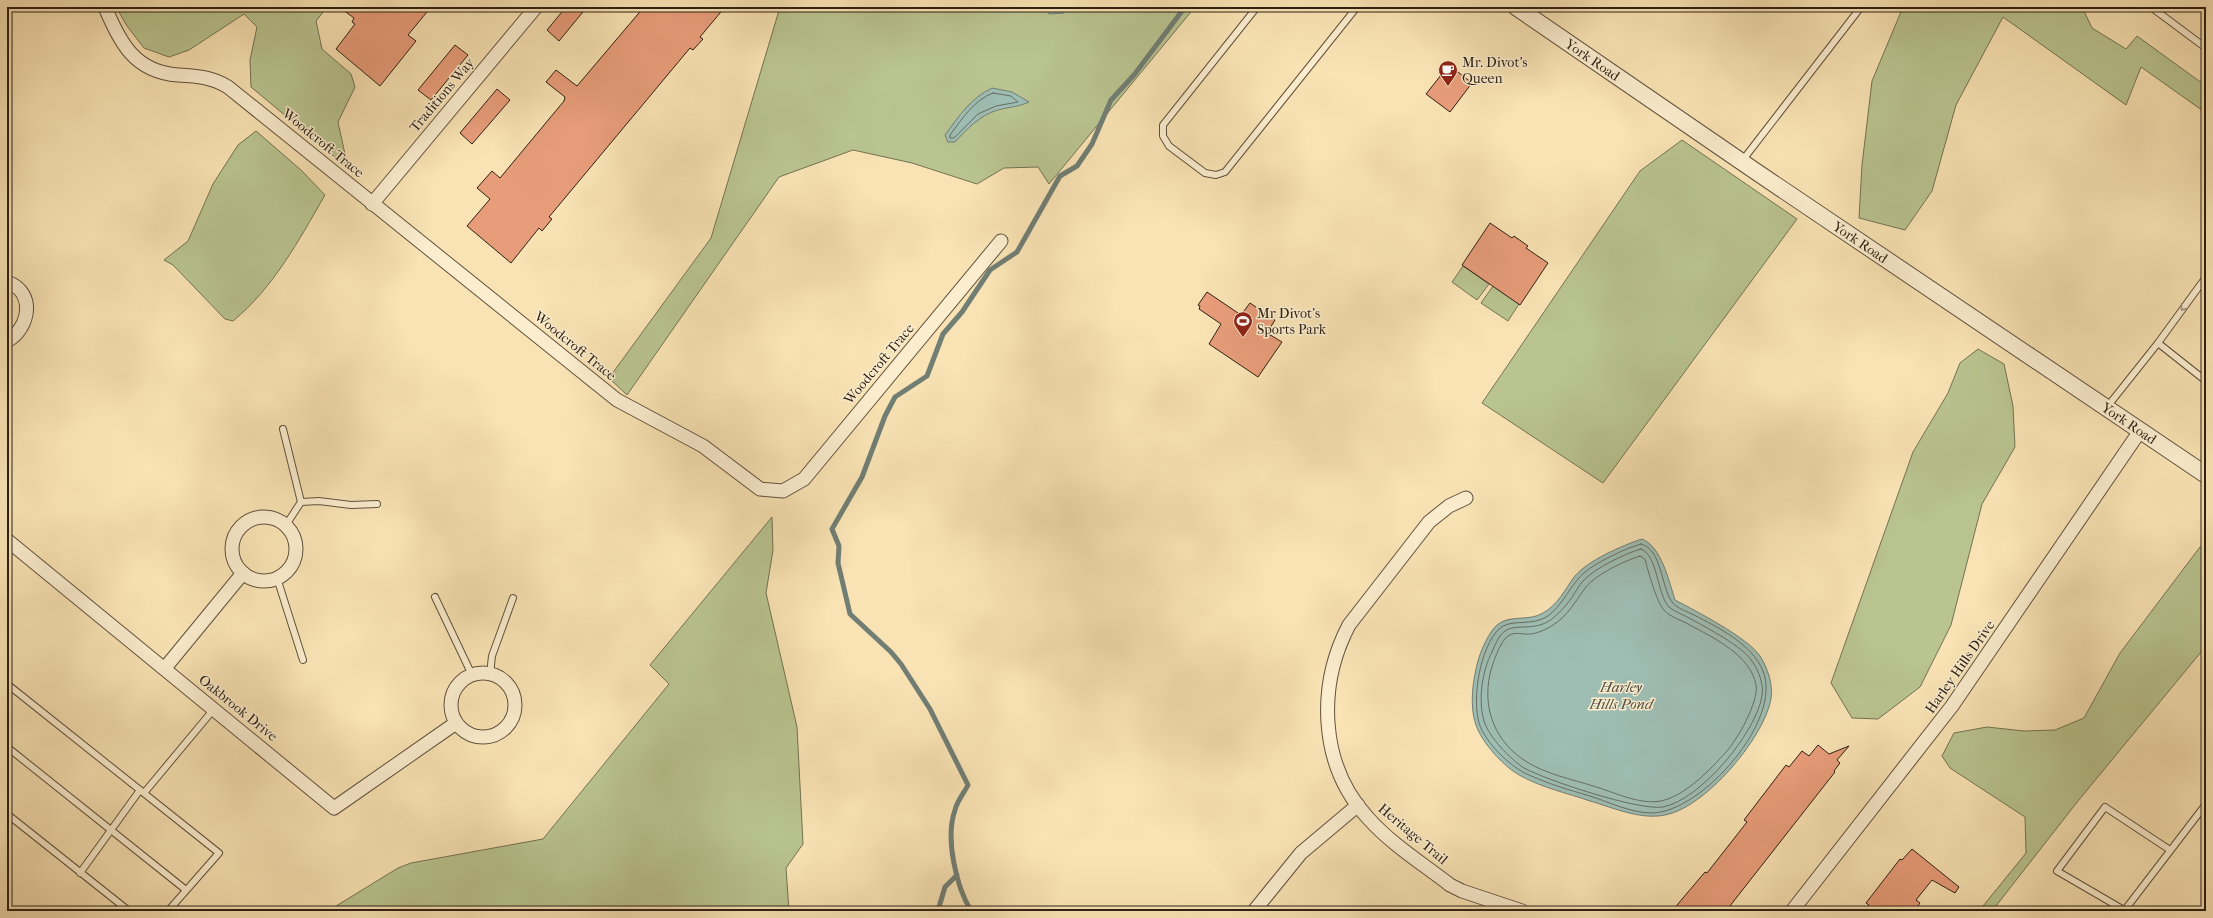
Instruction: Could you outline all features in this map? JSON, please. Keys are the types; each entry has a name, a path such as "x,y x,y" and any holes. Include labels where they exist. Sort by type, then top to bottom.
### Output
{"street":[{"name":"Woodcroft Trace","path":"105,7 119,40 144,65 166,74 195,76 218,81 617,400 703,446 760,489 775,492 790,489 804,479 1001,241"},
{"name":"Traditions Way","path":"372,204 536,7"},
{"name":"York Road","path":"1516,7 1741,162 2206,475"},
{"path":"7,282 19,290 25,299 27,309 22,329 7,341"},
{"name":"Harley Hills Drive","path":"1792,911 1952,706 2140,431"},
{"name":"Heritage Trail","path":"1466,498 1449,506 1429,522 1356,614 1342,639 1335,656 1327,698 1329,734 1337,763 1358,805 1379,829 1450,885 1462,891 1522,911"},
{"path":"258,517 278,519 286,525 294,538 296,554 292,564 286,572 277,578 259,580 243,573 237,565 233,550 235,536 240,527 248,521 258,517"},
{"name":"Oakbrook Drive","path":"7,540 334,808 456,723"},
{"path":"165,668 243,573"},
{"path":"490,674 500,678 508,685 513,694 513,714 509,724 502,731 492,736 472,736 456,723 451,704 453,695 464,680 472,675 490,674"},
{"path":"1254,911 1301,853 1358,805"}],"lane":[{"path":"1257,7 1163,125 1163,136 1169,146 1205,173 1216,175 1225,172 1357,7"},
{"path":"1741,162 1860,7"},
{"path":"2151,7 2206,48"},
{"path":"2106,408 2158,343 2206,277"},
{"path":"2158,343 2206,381"},
{"path":"282,429 301,502 286,525"},
{"path":"301,502 319,501 351,505 377,504"},
{"path":"277,578 303,660"},
{"path":"435,597 472,675"},
{"path":"490,674 492,656 513,598"},
{"path":"7,684 219,853 168,911"},
{"path":"80,873 110,829 214,709"},
{"path":"7,747 186,890"},
{"path":"2170,850 2105,806 2057,871 2124,910 2206,804"},
{"path":"7,814 129,911"}],"green space":[{"path":"116,7 327,7 316,21 322,49 351,74 355,87 338,122 348,168 251,87 250,60 257,27 244,14 189,50 169,57 144,48 127,26"},
{"path":"780,7 1195,7 1049,184 1038,167 1004,168 977,184 912,163 853,150 779,177 627,395 609,378 711,238"},
{"path":"1903,7 2082,7 2092,28 2126,49 2137,36 2206,86 2206,113 2141,67 2126,105 2003,17 1956,105 1932,191 1905,230 1859,218 1862,165 1872,81"},
{"path":"256,131 301,170 325,195 285,262 248,308 233,321 225,319 173,265 164,260 188,241 213,184 238,145"},
{"path":"1682,140 1797,219 1603,483 1482,403 1640,171"},
{"path":"1463,266 1489,284 1477,300 1452,282"},
{"path":"1493,286 1519,304 1508,321 1481,303"},
{"path":"1978,349 2004,364 2013,406 2015,447 1982,504 1951,625 1920,687 1878,719 1852,718 1831,683 1913,452 1948,393 1960,363"},
{"path":"772,517 773,550 766,593 797,727 803,844 786,868 789,911 328,911 398,868 411,863 543,839 669,684 650,665"},
{"path":"2200,547 2206,547 2206,646 2078,801 1992,911 1979,911 2026,853 2025,817 1950,768 1942,756 1954,733 1987,727 2024,731 2055,730 2084,718 2120,653"}],"water":[{"path":"1044,7 1068,7 1064,13 1049,14"},
{"path":"992,88 1012,92 1029,102 991,112 969,127 955,142 948,142 945,135 960,114 978,97"},
{"name":"Harley Hills Pond","path":"1642,539 1649,543 1659,556 1667,574 1675,600 1721,625 1754,649 1760,656 1765,666 1771,688 1771,699 1766,715 1757,733 1745,751 1730,769 1714,786 1681,810 1656,816 1637,815 1618,810 1546,787 1515,772 1501,761 1483,739 1476,725 1472,701 1472,693 1479,657 1488,637 1497,625 1508,620 1537,616 1543,613 1553,606 1581,570 1596,559 1625,545"}],"building":[{"path":"339,7 431,7 408,35 416,41 380,86 336,49 355,24 352,22 354,18"},
{"path":"566,7 587,7 559,41 547,30"},
{"path":"644,7 725,7 700,37 703,39 693,50 690,48 549,217 552,219 542,231 539,228 511,263 467,226 490,199 477,188 492,171 500,178 564,101 565,97 546,82 556,70 577,86"},
{"path":"455,45 468,55 431,100 418,90"},
{"path":"1449,65 1472,83 1450,112 1426,94"},
{"path":"497,89 510,100 472,144 460,133"},
{"path":"1490,223 1512,238 1514,236 1528,246 1526,248 1548,263 1520,305 1462,265"},
{"path":"1207,292 1241,315 1250,303 1275,320 1267,333 1282,342 1258,377 1209,344 1221,324 1199,309 1200,306 1198,305"},
{"path":"1818,745 1829,754 1849,746 1837,760 1840,763 1834,771 1835,772 1726,911 1672,911 1705,872 1707,873 1747,822 1744,820 1786,765 1789,767 1802,751 1809,756"},
{"path":"1912,849 1959,887 1955,893 1932,880 1916,900 1920,903 1914,911 1864,911 1869,905 1866,903 1900,859 1902,860"}],"waterway":[{"path":"971,911 961,889 957,875 951,834 952,821 956,807 968,785 930,709 901,664 891,652 850,614 838,563 839,546 832,529 862,477 885,416 895,397 927,376 943,334 962,312 990,270 1017,252 1060,176 1077,166 1092,144 1111,100 1134,75 1185,7"},
{"path":"929,911 939,907 945,887 957,875"}],"place":[{"name":"Mr. Divot's Queen","path":"1448,87"},
{"name":"Mr Divot's Sports Park","path":"1243,338"}]}
